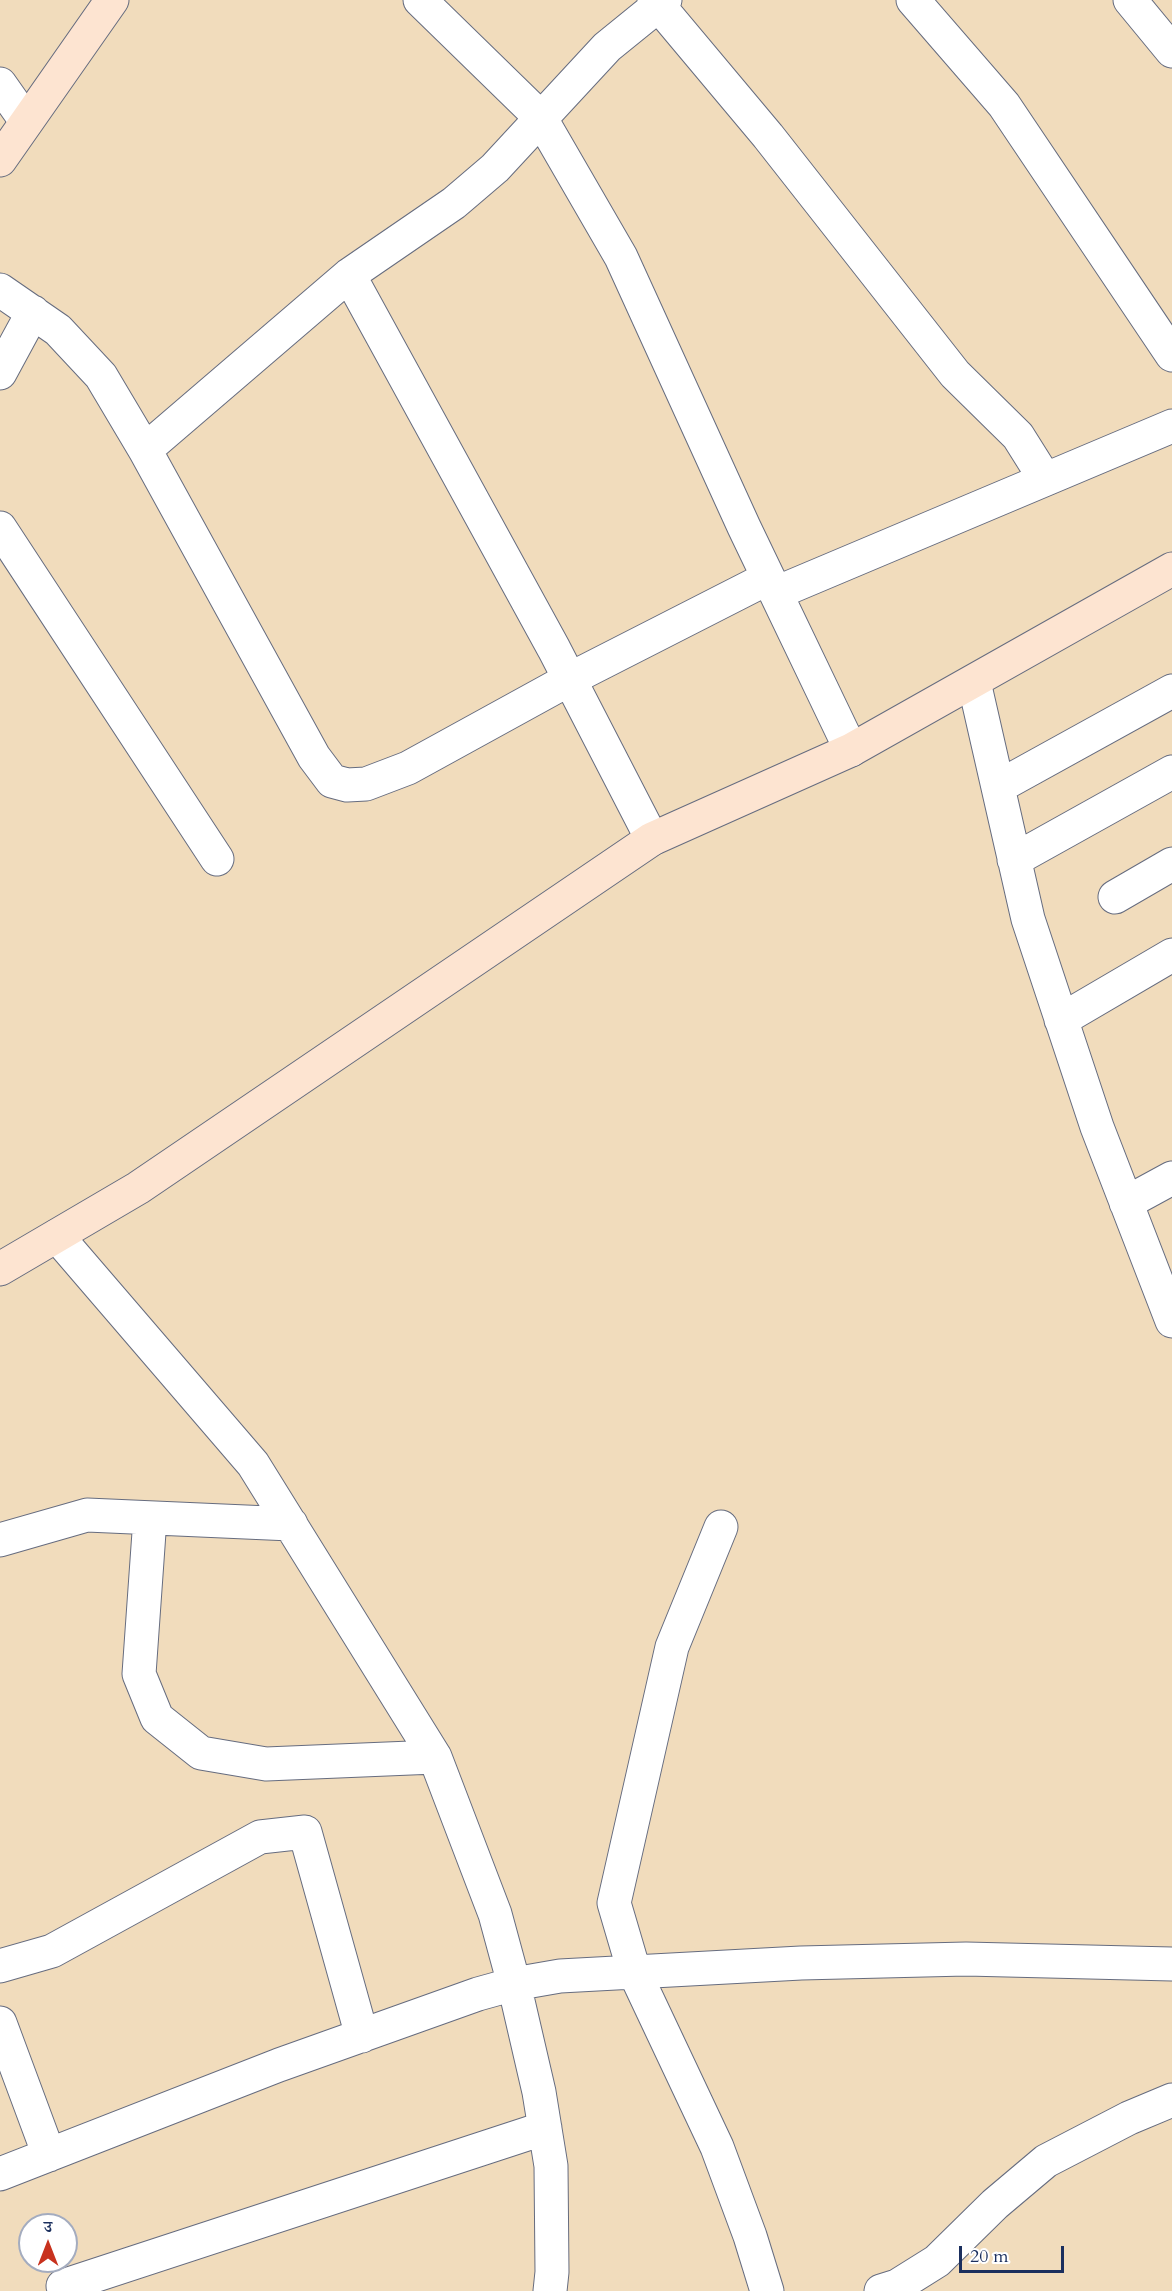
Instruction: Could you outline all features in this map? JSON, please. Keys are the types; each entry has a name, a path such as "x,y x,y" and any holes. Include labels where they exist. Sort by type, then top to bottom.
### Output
{"street":[{"path":"0,160 112,0"},
{"path":"420,0 540,117 621,257 772,586 851,750"},
{"path":"913,0 1004,105 1172,355"},
{"path":"1130,0 1172,51"},
{"path":"145,450 349,275 454,202 495,168 607,47 659,2 768,136 955,374 1017,436 1045,479"},
{"path":"0,84 26,121"},
{"path":"349,275 570,680 652,839"},
{"path":"0,290 58,330 101,376 145,450 314,757 332,781 347,785 366,784 408,768 570,680 772,586 1045,479 1172,426"},
{"path":"0,373 33,312"},
{"path":"0,528 217,859"},
{"path":"0,1269 138,1188 652,839 851,750 1172,569"},
{"path":"974,682 1028,919 1096,1127 1172,1321"},
{"path":"998,786 1172,691"},
{"path":"1014,860 1172,772"},
{"path":"1115,897 1172,864"},
{"path":"1061,1020 1172,955"},
{"path":"1126,1203 1172,1178"},
{"path":"57,1236 254,1464 435,1757 495,1914 539,2092 551,2166 552,2272 550,2291"},
{"path":"0,1540 87,1515 291,1524"},
{"path":"150,1518 139,1674 157,1718 201,1753 266,1764 435,1757"},
{"path":"721,1527 672,1647 614,1903 634,1971 717,2148 750,2236 767,2291"},
{"path":"0,1966 52,1952 261,1837 304,1832 362,2036"},
{"path":"0,2174 362,2036 478,1994 514,1984 561,1977 634,1971 801,1963 966,1959 1172,1964"},
{"path":"0,2023 49,2155"},
{"path":"881,2291 897,2286 937,2261 995,2205 1046,2162 1129,2118 1172,2100"},
{"path":"63,2286 545,2128"}]}
